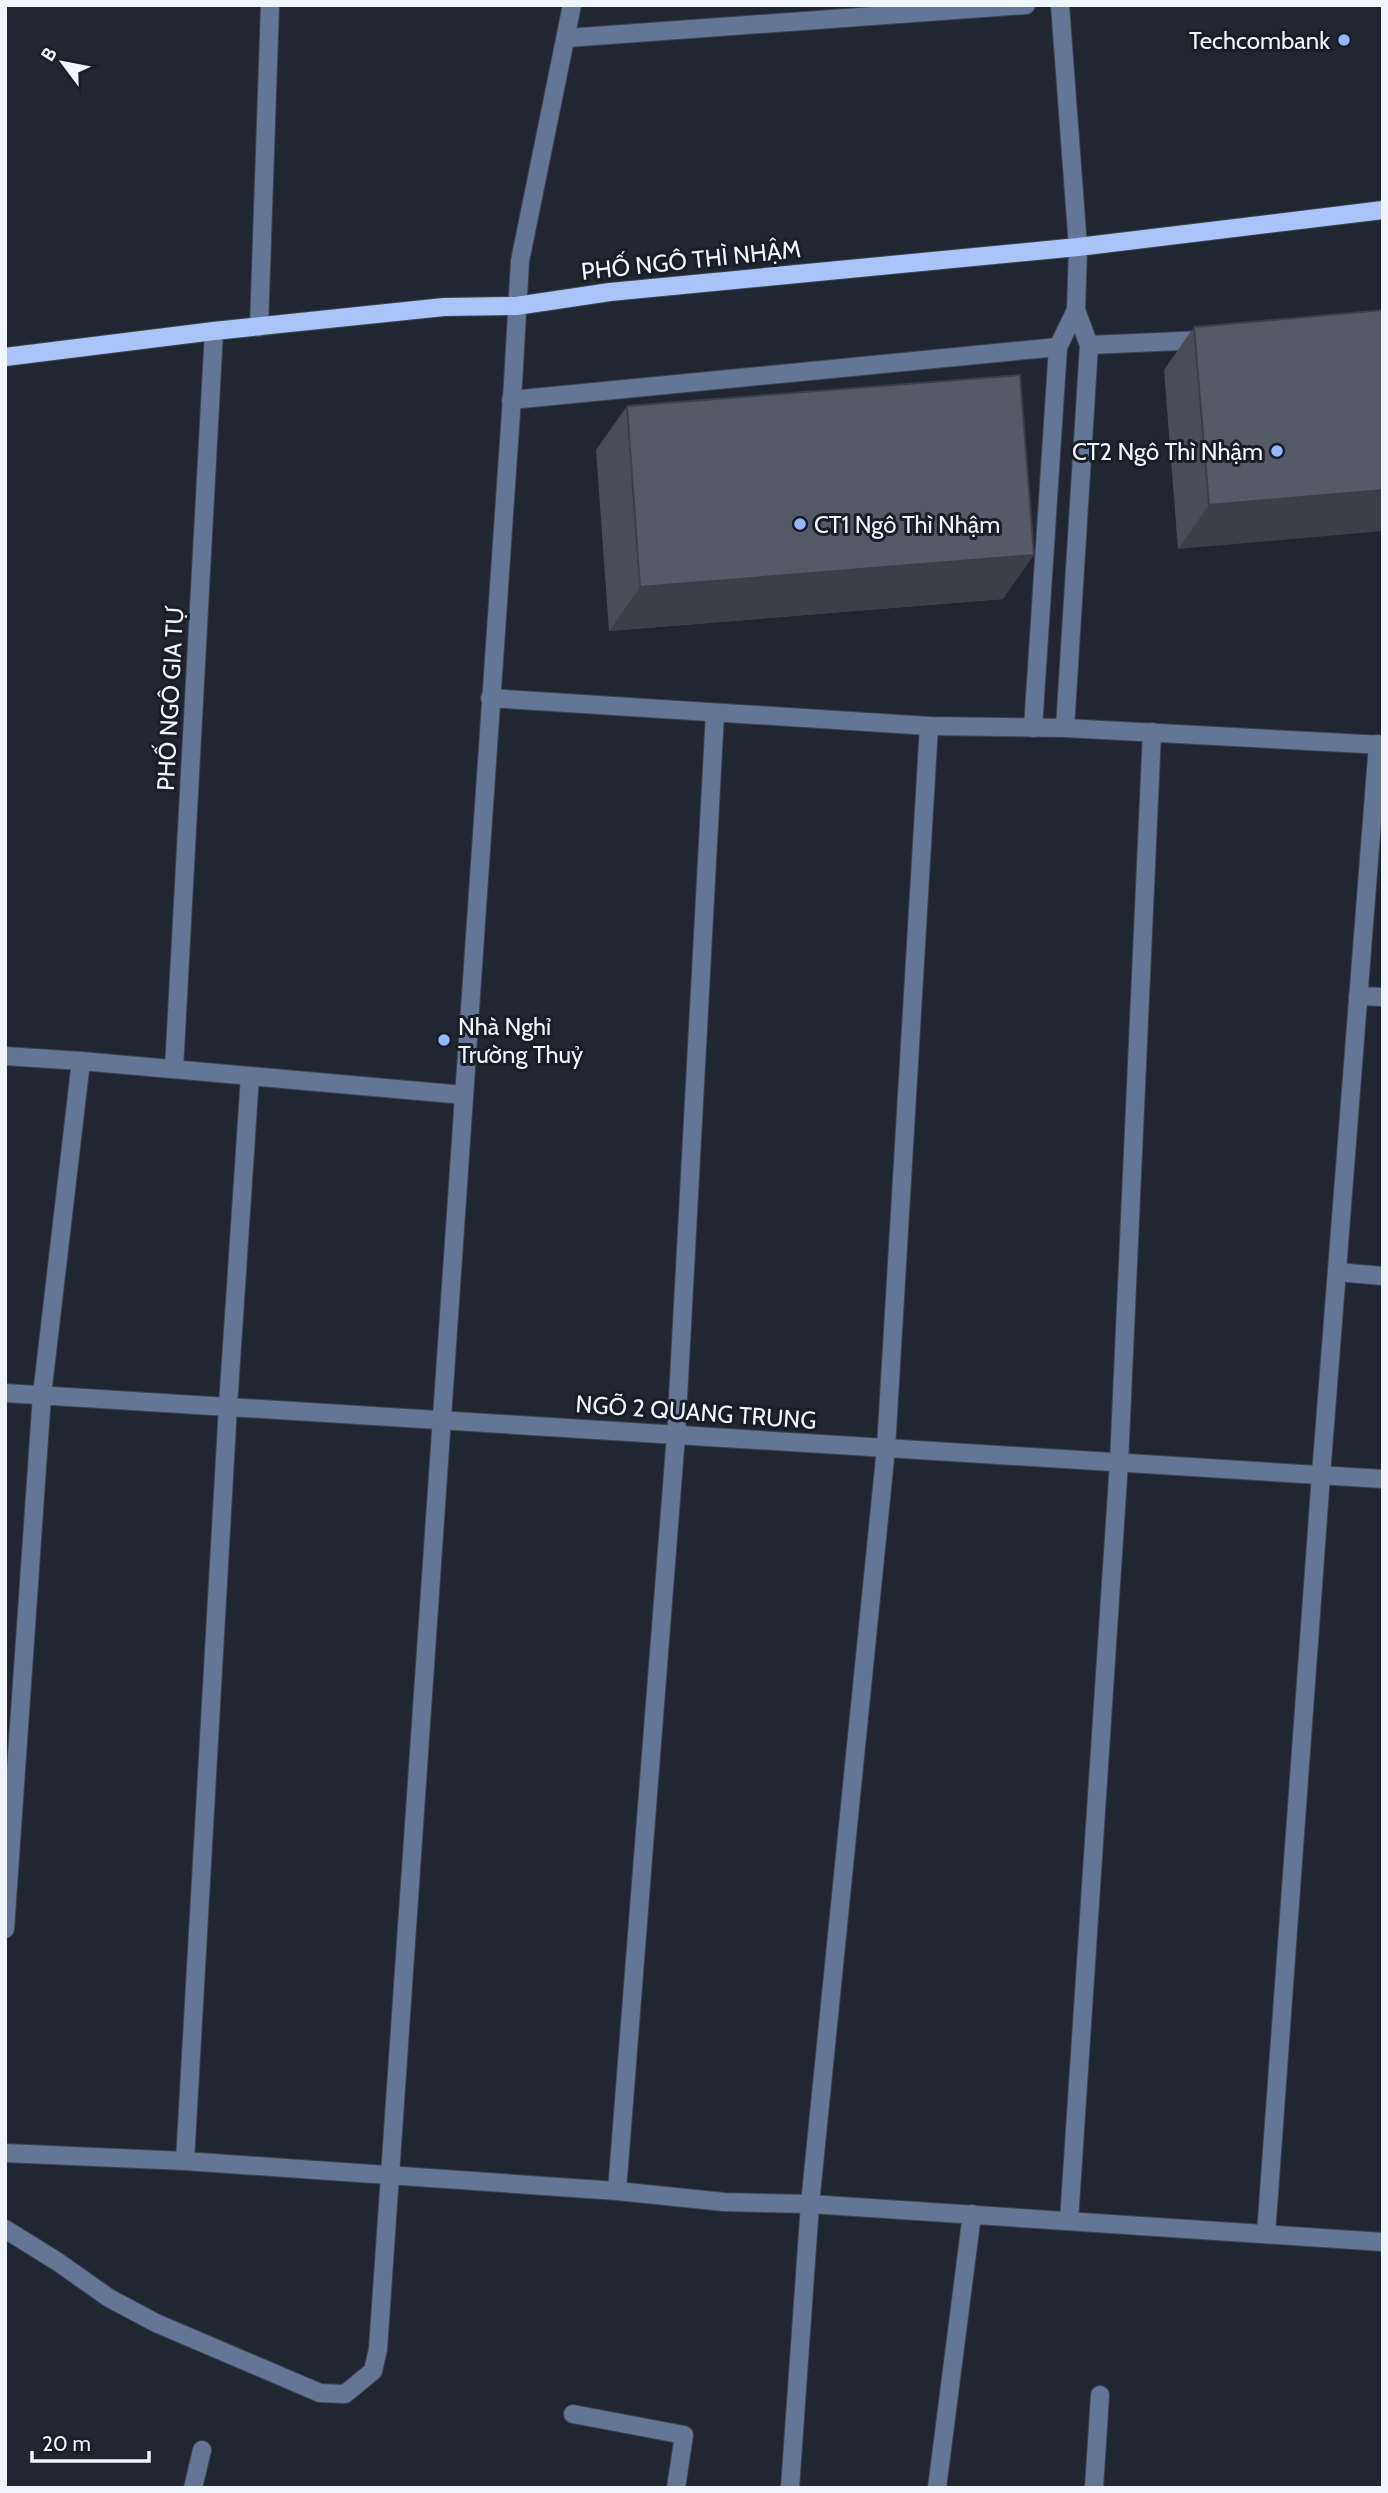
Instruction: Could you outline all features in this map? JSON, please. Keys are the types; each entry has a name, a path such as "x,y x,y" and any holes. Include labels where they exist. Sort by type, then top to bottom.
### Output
{"main road":[{"name":"PHỐ NGÔ THÌ NHẬM","path":"5,357 214,331 444,307 516,306 610,292 1078,247 1383,210"}],"street":[{"path":"259,327 270,5"},
{"path":"5,2230 58,2262 109,2298 156,2323 320,2393 345,2394 373,2371 378,2349 516,306 520,261 572,5"},
{"path":"567,38 1026,5"},
{"path":"1060,5 1078,247 1076,310 1089,345 1065,728"},
{"path":"1033,727 1058,346 1076,310"},
{"name":"PHỐ NGÔ GIA TỰ","path":"174,1069 214,331"},
{"path":"1089,345 1184,342 1224,337"},
{"path":"511,400 1058,346"},
{"path":"490,698 929,726 1065,728 1380,744 1321,1475 1266,2234"},
{"path":"617,2190 676,1435 715,713"},
{"path":"790,2488 810,2204 886,1448 929,726"},
{"path":"1069,2221 1119,1462 1152,732"},
{"path":"1358,996 1383,997"},
{"path":"5,1056 464,1095"},
{"path":"5,1929 42,1395 81,1061"},
{"path":"185,2161 228,1406 250,1076"},
{"path":"1337,1272 1383,1276"},
{"name":"NGÕ 2 QUANG TRUNG","path":"5,1393 1383,1479"},
{"path":"5,2154 185,2161 617,2190 724,2202 810,2204 1383,2242"},
{"path":"937,2488 972,2214"},
{"path":"1094,2488 1100,2395"},
{"path":"573,2414 684,2435 676,2488"},
{"path":"193,2488 202,2450"}],"building":[{"name":"CT2 Ngô Thì Nhậm","path":"1383,310 1383,490 1209,505 1194,327"},
{"name":"CT1 Ngô Thì Nhậm","path":"1020,375 1034,555 640,587 627,406"}],"place":[{"name":"Techcombank","path":"1344,40"},
{"name":"CT2 Ngô Thì Nhậm","path":"1277,451"},
{"name":"CT1 Ngô Thì Nhậm","path":"800,524"},
{"name":"Nhà Nghỉ Trường Thuỷ","path":"444,1040"}]}
